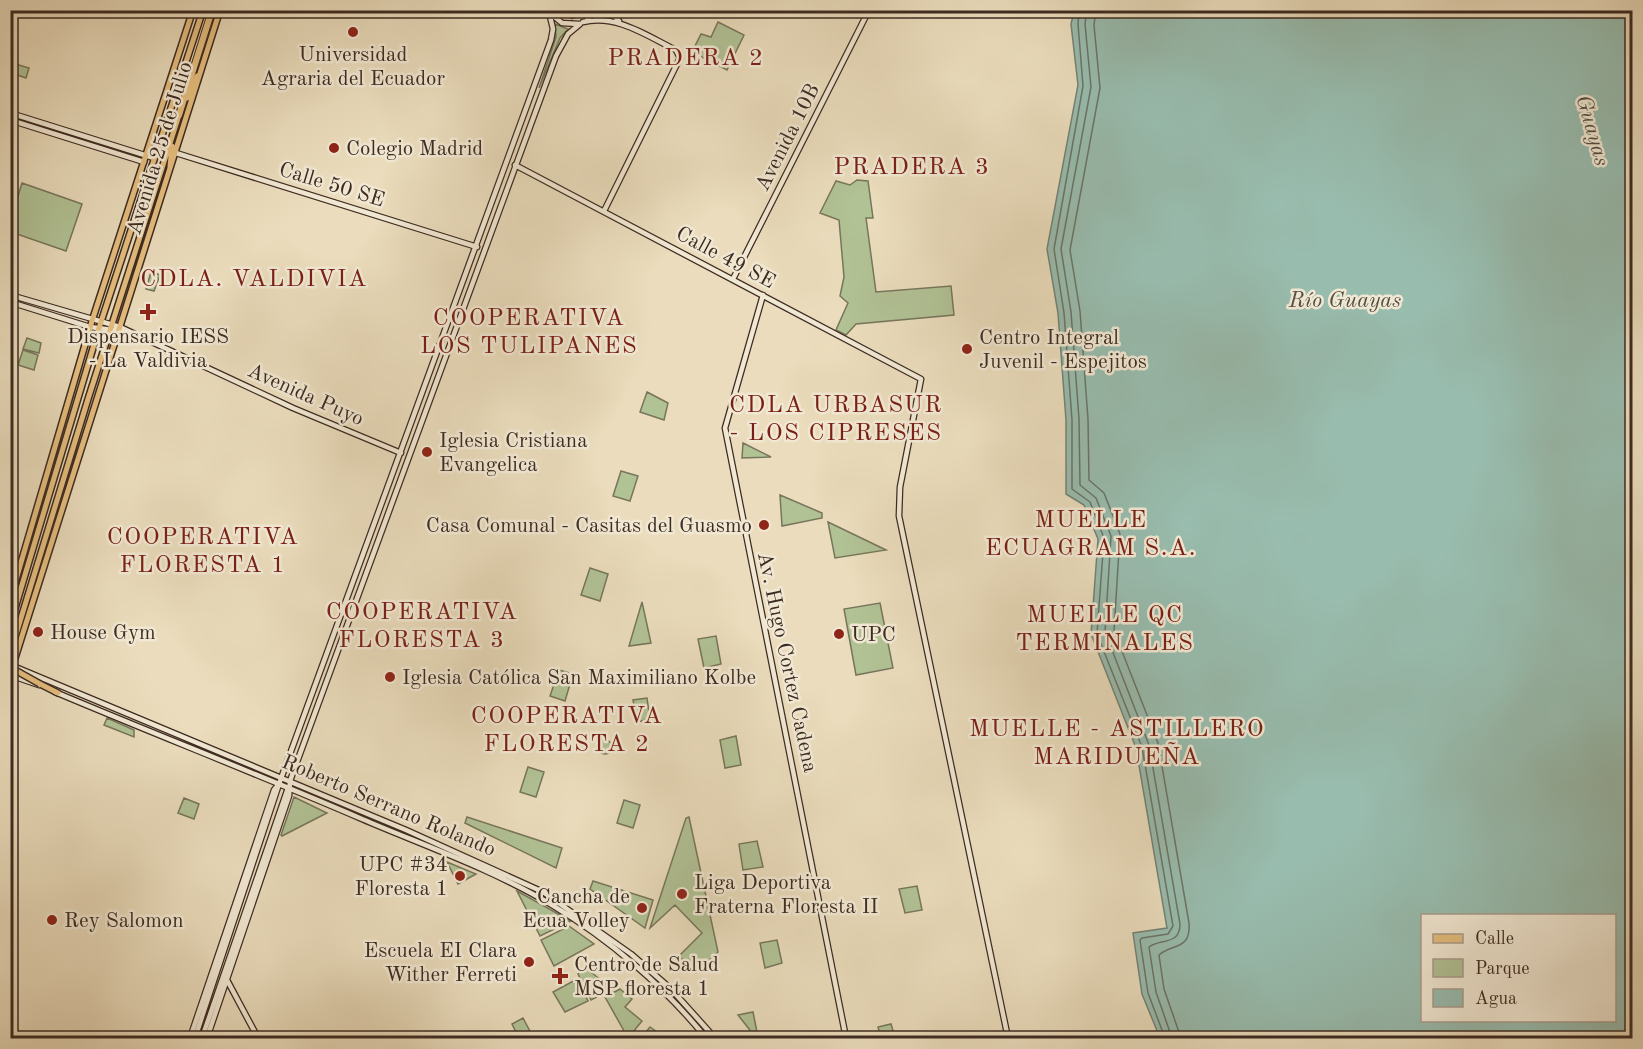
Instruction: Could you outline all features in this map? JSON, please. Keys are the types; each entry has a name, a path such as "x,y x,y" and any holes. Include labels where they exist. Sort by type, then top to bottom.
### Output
{"highway":[{"path":"179,115 212,10"}],"main road":[{"name":"Avenida 25 de Julio","path":"10,600 91,324 194,10"},
{"name":"Avenida 25 de Julio","path":"10,625 100,325 203,10"},
{"name":"Avenida 25 de Julio","path":"10,674 169,178 220,10"},
{"path":"207,1038 290,781 515,165 561,46 594,10"},
{"path":"608,10 623,24"},
{"name":"Avenida 10B","path":"733,279 869,10"},
{"path":"548,11 562,23 581,23 600,19 623,24 676,50 680,58 604,211"},
{"path":"190,1038 281,777 552,40 553,29 548,11"},
{"path":"171,108 176,64"},
{"name":"Avenida 25 de Julio","path":"10,654 160,173 179,115 203,64"},
{"path":"10,113 154,159 160,173"},
{"path":"10,120 144,162"},
{"path":"169,178 173,134"},
{"name":"Calle 50 SE","path":"176,153 477,247"},
{"path":"137,183 154,159"},
{"name":"Calle 49 SE","path":"515,165 921,379 900,487 899,516 1008,1038"},
{"name":"Avenida Puyo","path":"10,295 91,324"},
{"name":"Av. Hugo Cortez Cadena","path":"763,295 725,428 846,1038"},
{"name":"Avenida Puyo","path":"10,302 91,324 133,332 292,408 401,453"},
{"path":"64,446 73,449"},
{"path":"52,488 58,487 61,491"},
{"path":"23,559 30,561"},
{"path":"11,665 15,670 58,693"},
{"name":"Roberto Serrano Rolando","path":"11,665 452,849 552,897 631,954 671,989 715,1038"},
{"name":"Roberto Serrano Rolando","path":"10,674 470,864 551,904 626,958 671,999 706,1038"},
{"path":"195,1038 242,892"},
{"path":"202,1038 225,979"},
{"path":"225,979 258,1038"}],"green space":[{"path":"559,11 583,11 580,16 572,19"},
{"path":"718,22 744,35 727,70 692,52 701,34 711,37"},
{"path":"555,24 568,29 560,38 539,88 556,37"},
{"path":"12,63 29,68 26,78 11,73"},
{"path":"857,180 868,181 873,218 866,218 876,292 951,286 954,315 856,324 846,335 836,330 848,303 840,296 844,277 839,220 820,213 836,181 850,185"},
{"path":"22,183 82,204 66,251 11,232 11,219"},
{"path":"151,272 160,275 154,291 146,289"},
{"path":"27,338 41,343 39,353 23,349"},
{"path":"23,350 38,355 34,370 18,365"},
{"path":"647,392 668,403 664,420 640,412"},
{"path":"743,443 771,457 742,458"},
{"path":"621,471 638,476 630,501 613,496"},
{"path":"780,495 822,513 822,518 782,526"},
{"path":"828,522 886,550 835,558"},
{"path":"590,568 608,574 600,601 581,595"},
{"path":"642,602 651,643 629,646"},
{"path":"880,603 893,668 856,675 844,609"},
{"path":"716,636 721,664 704,668 698,639"},
{"path":"559,670 573,674 565,701 550,696"},
{"path":"647,698 650,719 637,722 633,700"},
{"path":"107,718 134,730 134,737 104,725"},
{"path":"736,736 741,765 725,768 720,740"},
{"path":"605,740 610,742 612,747 610,752 605,754 600,752 598,747 600,742"},
{"path":"528,767 544,772 536,797 520,792"},
{"path":"294,797 327,813 282,836 281,835"},
{"path":"184,798 199,804 194,819 178,813"},
{"path":"624,800 640,805 633,828 617,823"},
{"path":"467,817 562,848 556,868 465,823"},
{"path":"689,817 718,952 696,973 679,956 702,933 675,905 650,928 686,818"},
{"path":"757,841 763,867 743,870 739,844"},
{"path":"447,862 476,874 458,884"},
{"path":"593,881 653,900 645,928 590,889"},
{"path":"917,886 922,910 905,913 899,889"},
{"path":"517,891 571,921 540,936"},
{"path":"569,926 594,944 554,966 541,940"},
{"path":"777,940 782,963 765,968 760,943"},
{"path":"586,968 612,989 591,1000 578,974"},
{"path":"577,979 588,1001 565,1012 553,992"},
{"path":"620,989 632,999 625,1007 642,1021 628,1038 605,997"},
{"path":"753,1012 757,1032 753,1034 738,1015"},
{"path":"523,1018 532,1035 519,1038 512,1024"},
{"path":"891,1024 895,1037 881,1038 878,1027"},
{"path":"650,1027 666,1038 641,1038"}],"water":[{"name":"Río Guayas","path":"1074,11 1632,11 1632,1038 1160,1038 1142,994 1133,933 1167,928 1136,748 1091,634 1098,539 1084,505 1066,494 1066,420 1058,313 1047,249 1078,85 1071,24"}],"place":[{"name":"Universidad Agraria del Ecuador","path":"353,32"},
{"name":"Colegio Madrid","path":"334,148"},
{"name":"Dispensario IESS - La Valdivia","path":"148,312"},
{"name":"Centro Integral Juvenil - Espejitos","path":"967,349"},
{"name":"Iglesia Cristiana Evangelica","path":"427,452"},
{"name":"Casa Comunal - Casitas del Guasmo","path":"764,525"},
{"name":"House Gym","path":"38,632"},
{"name":"UPC","path":"839,634"},
{"name":"Iglesia Católica San Maximiliano Kolbe","path":"390,677"},
{"name":"UPC #34 Floresta 1","path":"460,876"},
{"name":"Liga Deportiva Fraterna Floresta II","path":"682,894"},
{"name":"Cancha de Ecua Volley","path":"642,908"},
{"name":"Rey Salomon","path":"52,920"},
{"name":"Escuela EI Clara Wither Ferreti","path":"529,962"},
{"name":"Centro de Salud MSP floresta 1","path":"560,976"}],"district":[{"name":"PRADERA 2","path":"686,57"},
{"name":"PRADERA 3","path":"912,166"},
{"name":"CDLA. VALDIVIA","path":"254,278"},
{"name":"COOPERATIVA LOS TULIPANES","path":"529,331"},
{"name":"CDLA URBASUR - LOS CIPRESES","path":"836,418"},
{"name":"MUELLE ECUAGRAM S.A.","path":"1091,533"},
{"name":"COOPERATIVA FLORESTA 1","path":"203,550"},
{"name":"COOPERATIVA FLORESTA 3","path":"422,625"},
{"name":"MUELLE QC TERMINALES","path":"1105,628"},
{"name":"COOPERATIVA FLORESTA 2","path":"567,729"},
{"name":"MUELLE - ASTILLERO MARIDUEÑA","path":"1117,742"}],"water label":[{"name":"Guayas","path":"1594,130"}]}
